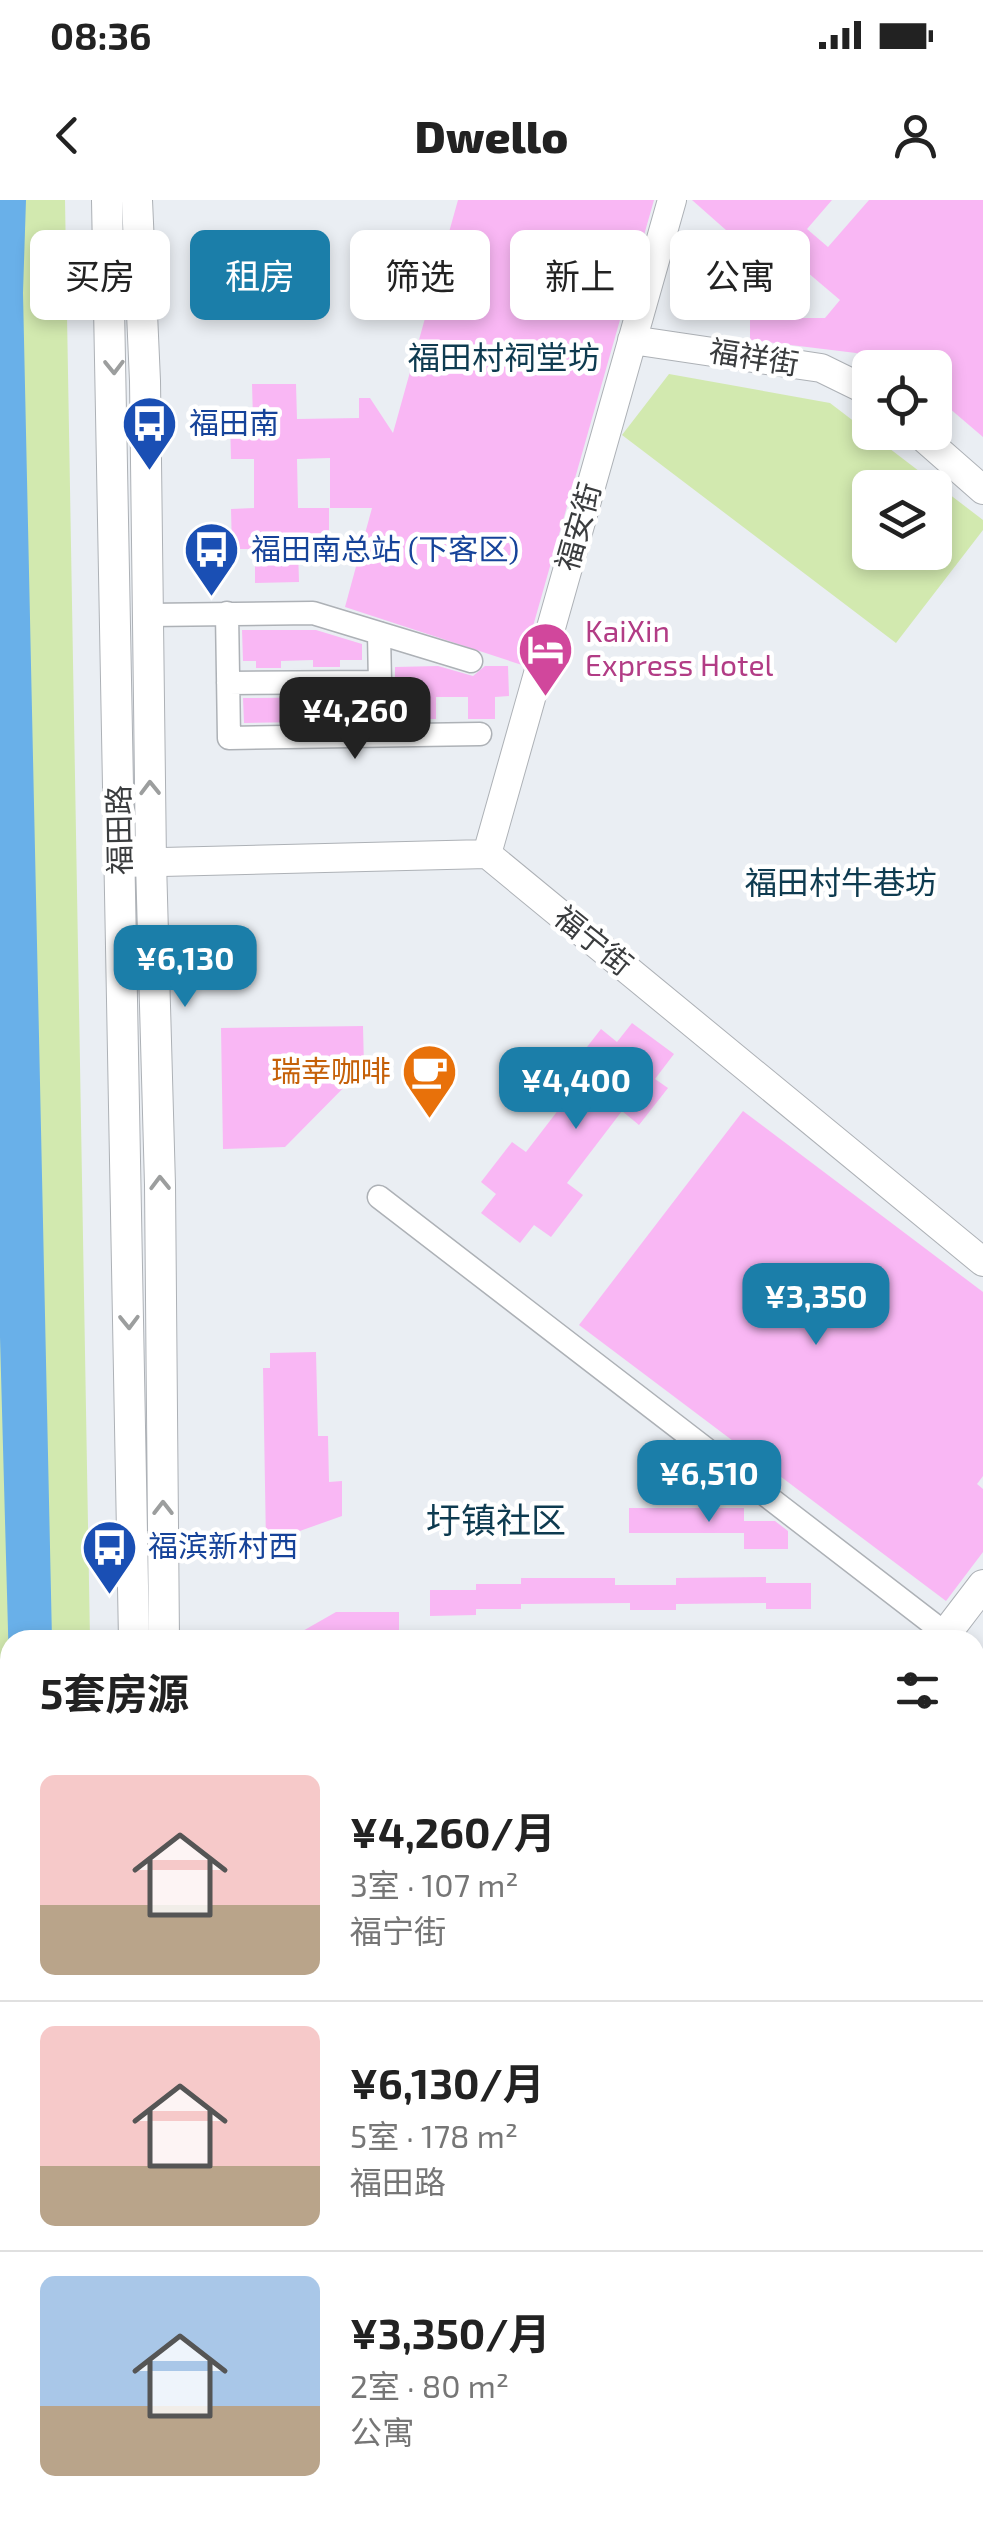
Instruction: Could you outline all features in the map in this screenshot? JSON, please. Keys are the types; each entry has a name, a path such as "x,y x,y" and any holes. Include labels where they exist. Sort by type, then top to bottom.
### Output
{"main road":[{"name":"福田路","path":"107,200 136,863 160,1185 164,1630"},
{"name":"福田路","path":"134,1630 136,863 148,615 139,205"},
{"path":"950,1630 981,1591"}],"street":[{"name":"福安街","path":"487,854 672,200"},
{"name":"福祥街","path":"632,340 802,364 852,382"},
{"path":"937,450 983,490"},
{"path":"227,613 229,738 480,734"},
{"path":"148,615 313,613 472,661"},
{"path":"380,633 381,736"},
{"path":"228,684 380,682"},
{"path":"136,863 487,854"},
{"name":"福宁街","path":"487,854 983,1262"},
{"path":"379,1197 935,1630"}],"green space":[{"path":"0,200 65,200 66,230 30,230 30,320 67,320 90,1630 0,1630"},
{"path":"669,374 830,403 852,420 852,450 891,450 918,470 852,470 852,570 952,570 952,496 983,520 983,530 896,643 622,435"}],"water":[{"path":"0,200 26,200 23,293 52,1630 8,1630 0,1337"}],"building":[{"path":"458,200 654,200 645,230 510,230 510,320 620,320 522,665 345,607 372,508 330,508 330,458 297,459 298,508 329,508 329,548 298,548 299,582 255,583 255,549 232,549 231,509 254,508 254,459 231,459 230,419 253,419 252,384 296,384 297,419 359,418 359,398 370,398 393,433 425,320 490,320 490,230 450,230"},
{"path":"692,200 832,200 807,229 726,230"},
{"path":"869,200 983,200 983,437 952,411 952,350 852,353 750,340 750,320 825,318 840,300 810,275 810,232 828,247"},
{"path":"242,630 316,630 362,644 362,660 340,660 340,667 313,667 313,660 281,661 281,668 256,668 256,661 243,661"},
{"path":"438,666 473,676 485,666 508,666 509,696 495,697 495,719 468,719 468,697 436,697 436,719 411,719 411,698 395,698 395,667"},
{"path":"365,697 366,721 244,723 243,698"},
{"path":"632,1023 674,1054 655,1079 668,1088 639,1125 622,1111 567,1183 583,1195 551,1237 534,1225 520,1243 481,1213 496,1194 481,1182 512,1142 526,1152 579,1083 566,1074 601,1029 617,1042"},
{"path":"363,1026 364,1067 285,1147 223,1149 221,1028"},
{"path":"743,1111 983,1292 983,1476 977,1484 983,1489 983,1552 946,1601 579,1325"},
{"path":"316,1352 318,1436 328,1436 329,1482 342,1481 342,1516 266,1543 263,1368 270,1368 270,1353"},
{"path":"629,1508 744,1508 744,1521 775,1521 788,1531 788,1549 744,1549 744,1533 629,1533"},
{"path":"766,1577 766,1583 811,1583 811,1609 766,1609 766,1603 676,1604 676,1610 630,1610 630,1603 521,1604 521,1609 476,1609 476,1615 430,1616 430,1590 476,1590 476,1584 521,1584 521,1578 615,1578 615,1585 676,1585 676,1578"},
{"path":"336,1612 399,1612 399,1630 304,1630"}],"place":[{"name":"福田南","path":"150,473"},
{"name":"福田南总站 (下客区)","path":"212,599"},
{"name":"KaiXin Express Hotel","path":"546,698"},
{"name":"瑞幸咖啡","path":"430,1121"},
{"name":"福滨新村西","path":"109,1596"}],"district":[{"name":"福田村祠堂坊","path":"504,358"},
{"name":"福田村牛巷坊","path":"841,883"},
{"name":"圩镇社区","path":"496,1521"}]}
